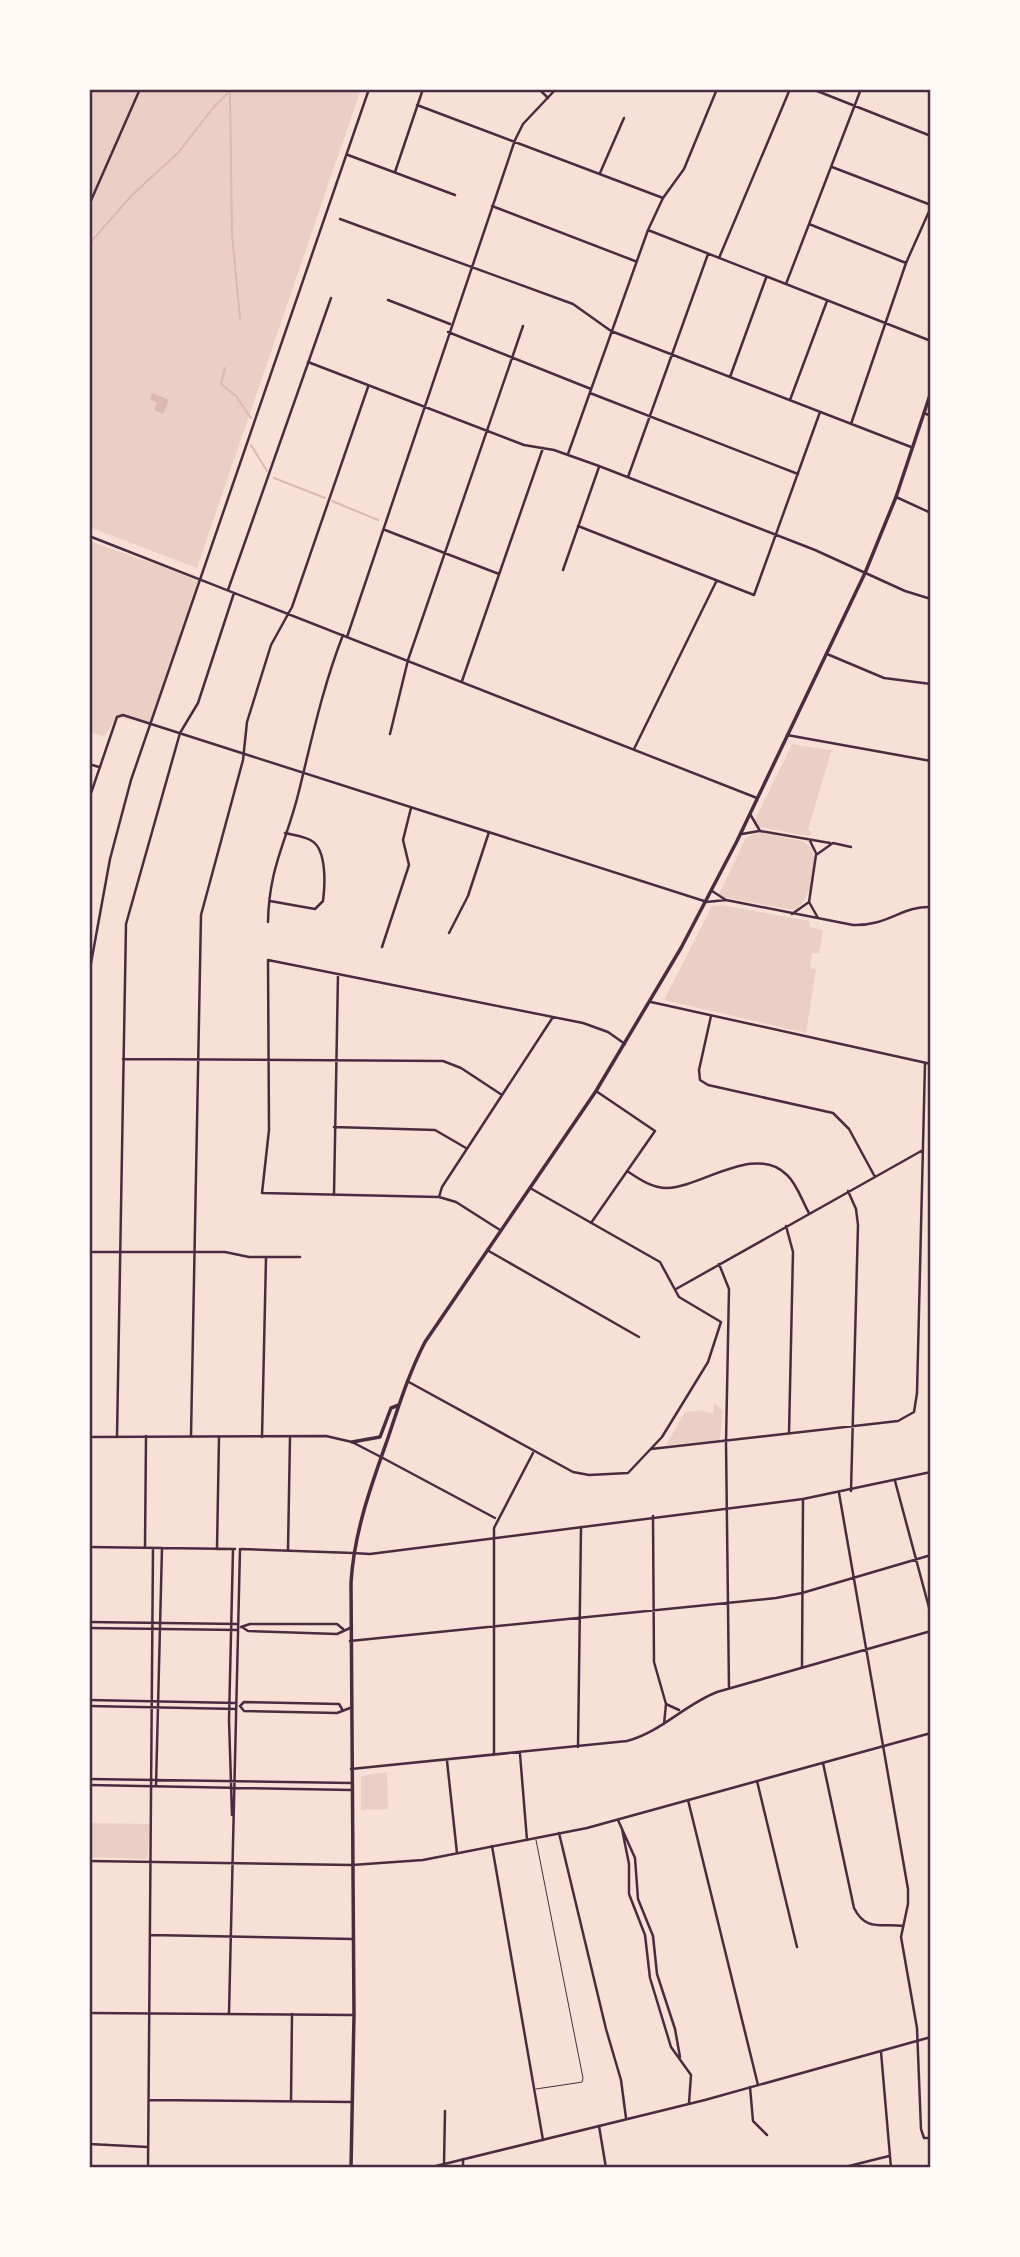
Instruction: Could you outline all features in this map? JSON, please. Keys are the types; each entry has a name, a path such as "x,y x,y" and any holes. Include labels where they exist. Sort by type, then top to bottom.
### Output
{"main road":[{"path":"352,2166 354,2015 350,1629 354,1553 360,1520 407,1381 433,1328 596,1091 651,1002 712,891 865,573 895,497 931,392"},
{"path":"352,1442 380,1437 391,1408 399,1405"}],"street":[{"path":"89,205 140,89"},
{"path":"89,974 113,846 151,724 369,89"},
{"path":"395,172 422,89"},
{"path":"539,89 548,98"},
{"path":"347,636 515,140 523,124 556,89"},
{"path":"568,454 635,261 663,198 684,169 717,89"},
{"path":"719,258 790,89"},
{"path":"813,89 931,136"},
{"path":"786,284 861,89"},
{"path":"417,105 663,198"},
{"path":"600,173 624,118"},
{"path":"348,155 455,195"},
{"path":"832,167 931,206 906,263 851,424"},
{"path":"492,206 635,261"},
{"path":"340,219 573,304 611,331 912,447"},
{"path":"809,224 906,263"},
{"path":"648,230 931,341"},
{"path":"628,477 708,254"},
{"path":"730,377 767,277"},
{"path":"228,590 331,298"},
{"path":"388,300 451,325"},
{"path":"790,400 827,301"},
{"path":"390,734 408,660 523,326"},
{"path":"449,332 798,474"},
{"path":"308,362 487,432 524,445 568,454 931,599"},
{"path":"191,1436 196,1059 201,915 243,753 247,722 261,676 277,632 288,613 368,387"},
{"path":"578,526 754,595 820,412"},
{"path":"924,413 931,416"},
{"path":"462,681 543,448"},
{"path":"563,570 599,466"},
{"path":"895,497 931,513"},
{"path":"385,530 500,574"},
{"path":"89,536 757,798"},
{"path":"634,749 716,581"},
{"path":"117,1437 125,924 180,733 198,703 234,593"},
{"path":"268,922 273,868 303,773 316,717 343,635"},
{"path":"827,654 876,676 931,684"},
{"path":"89,799 119,715 706,902 726,900 819,919 871,926 914,908 931,907"},
{"path":"788,735 931,761"},
{"path":"89,764 99,767"},
{"path":"382,947 409,865 403,840 411,808"},
{"path":"750,814 760,831"},
{"path":"739,835 760,831 850,847"},
{"path":"449,933 468,896 489,832"},
{"path":"268,901 315,909 323,901 324,877 318,846 311,840 285,833"},
{"path":"807,839 816,855 809,902 819,919"},
{"path":"816,855 833,843"},
{"path":"712,891 726,900"},
{"path":"792,914 809,902"},
{"path":"500,1230 456,1202 439,1196 262,1193 269,1130 268,960 597,1027 625,1044"},
{"path":"334,1195 338,974"},
{"path":"651,1002 931,1064"},
{"path":"711,1016 699,1070 700,1080 708,1085 833,1113 849,1129 875,1177"},
{"path":"439,1196 553,1017"},
{"path":"123,1059 443,1061 461,1068 502,1095"},
{"path":"651,1449 898,1421 910,1416 916,1406 925,1063"},
{"path":"591,1223 655,1130 596,1091"},
{"path":"334,1127 435,1130 467,1149"},
{"path":"676,1289 923,1149"},
{"path":"627,1171 649,1184 666,1188 742,1167 774,1167 792,1181 809,1214"},
{"path":"407,1381 533,1453 573,1472 611,1475 628,1473 662,1437 708,1362 721,1329 719,1320 678,1297 660,1262 530,1188"},
{"path":"848,1191 856,1209 858,1225 850,1491"},
{"path":"786,1226 793,1252 789,1434"},
{"path":"487,1250 639,1337"},
{"path":"89,1252 193,1252 266,1258 300,1257"},
{"path":"262,1437 266,1258"},
{"path":"719,1265 729,1289 726,1442 729,1688"},
{"path":"145,1548 146,1436"},
{"path":"89,1437 326,1436 352,1442 497,1519"},
{"path":"217,1549 219,1437"},
{"path":"288,1550 290,1437"},
{"path":"494,1756 497,1519 533,1453"},
{"path":"89,1547 370,1554 803,1499 931,1472"},
{"path":"895,1481 931,1615"},
{"path":"839,1493 908,1889 908,1904 901,1937 917,2041 921,2129 924,2138 931,2138"},
{"path":"802,1667 803,1499"},
{"path":"653,1517 654,1662 666,1704 664,1724"},
{"path":"578,1747 581,1526"},
{"path":"148,2168 153,1548"},
{"path":"156,1786 162,1548"},
{"path":"233,1549 229,1781 233,1819"},
{"path":"229,2013 240,1549"},
{"path":"350,1641 802,1593 931,1555"},
{"path":"89,1622 232,1624 244,1631 337,1633 350,1629"},
{"path":"89,1628 232,1630 250,1624 337,1625 343,1629"},
{"path":"351,1769 520,1754 637,1739 664,1724 697,1699 931,1631"},
{"path":"89,1700 230,1703 244,1711 337,1713 350,1708"},
{"path":"89,1706 230,1709 244,1702 339,1704 342,1709"},
{"path":"666,1704 680,1710"},
{"path":"89,1861 398,1863 618,1820 931,1733"},
{"path":"520,1754 527,1839"},
{"path":"447,1761 457,1853"},
{"path":"823,1763 854,1908 861,1919 870,1925 902,1926"},
{"path":"89,1779 351,1783"},
{"path":"757,1781 797,1947"},
{"path":"89,1785 351,1790"},
{"path":"688,1800 758,2085"},
{"path":"618,1820 635,1858 638,1899 653,1936 657,1974 675,2029 680,2057"},
{"path":"622,1829 629,1864 629,1894 645,1936 650,1978 671,2048 691,2075 689,2103"},
{"path":"559,1833 606,2029 621,2080 626,2118"},
{"path":"492,1846 543,2140"},
{"path":"149,1935 353,1939"},
{"path":"89,2013 354,2015"},
{"path":"291,2102 292,2014"},
{"path":"428,2168 689,2103 931,2037"},
{"path":"881,2052 891,2168"},
{"path":"750,2087 753,2121 767,2135"},
{"path":"149,2100 352,2102"},
{"path":"444,2164 445,2111"},
{"path":"598,2125 606,2168"},
{"path":"89,2144 148,2147"},
{"path":"841,2168 890,2156"},
{"path":"463,2159 463,2168"}],"lane":[{"path":"533,2089 582,2082 583,2077 535,1838"}],"shaded area":[{"path":"89,89 361,89 197,568 89,527"},
{"path":"153,393 169,400 163,414 154,410 157,403 150,399"},
{"path":"89,541 201,580 151,724 117,717 104,736 89,732"},
{"path":"792,744 835,751 831,752 808,830 812,832 809,836 759,827 754,822"},
{"path":"758,832 802,841 812,848 814,864 809,891 795,910 726,898 719,894 746,838"},
{"path":"722,905 809,921 810,927 823,930 819,954 812,953 810,968 816,969 806,1033 664,1000 712,906"},
{"path":"714,1403 723,1410 720,1440 666,1445 685,1412 701,1410 713,1414"},
{"path":"387,1772 388,1809 361,1810 361,1776"},
{"path":"89,1823 149,1824 148,1859 89,1857"}],"waterway":[{"path":"89,244 133,194 178,153 212,109 232,89"},
{"path":"230,92 232,234 240,319"},
{"path":"225,368 221,384 236,396 251,418"},
{"path":"251,445 267,471"},
{"path":"274,478 325,498"},
{"path":"332,501 378,520"}]}
